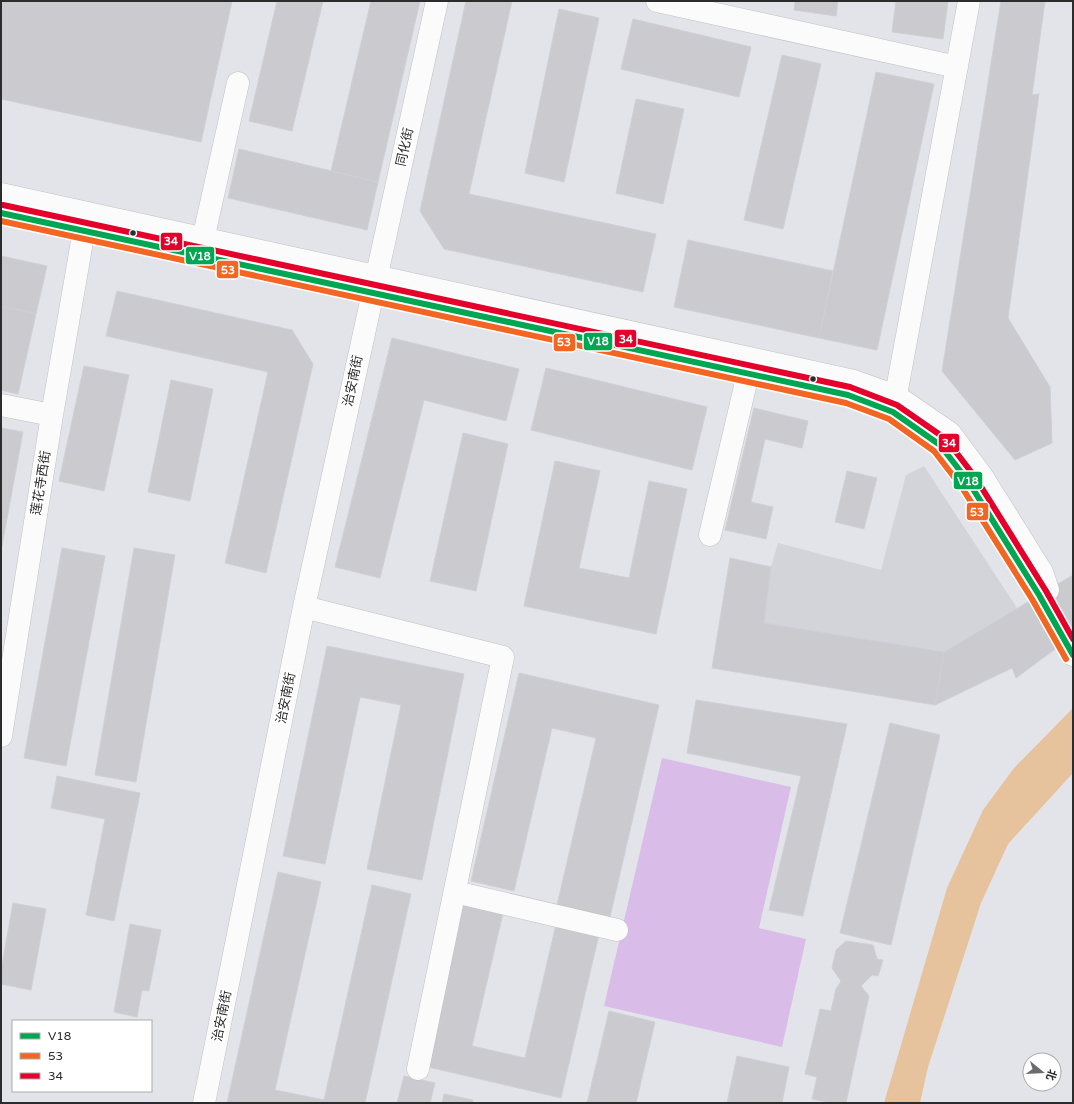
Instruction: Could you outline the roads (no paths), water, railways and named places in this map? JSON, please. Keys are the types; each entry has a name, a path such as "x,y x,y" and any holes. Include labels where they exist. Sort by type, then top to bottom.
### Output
{"street":[{"name":"同化街","path":"374,285 437,1"},
{"path":"657,1 957,67"},
{"path":"894,404 969,1"},
{"path":"201,247 238,83"},
{"path":"1,194 201,247 374,285 748,374 848,396 894,404"},
{"path":"1,213 84,230 201,247"},
{"name":"莲花寺西街","path":"1,736 52,415 84,230"},
{"path":"374,285 854,381 894,404 940,445 968,481 1044,592"},
{"name":"治安南街","path":"204,1103 304,607 374,285"},
{"path":"710,535 748,374"},
{"path":"1,405 52,415"},
{"path":"304,607 502,657 418,1069"},
{"path":"455,892 617,930"}],"tunnel":[{"path":"1039,595 1065,640"}]}
